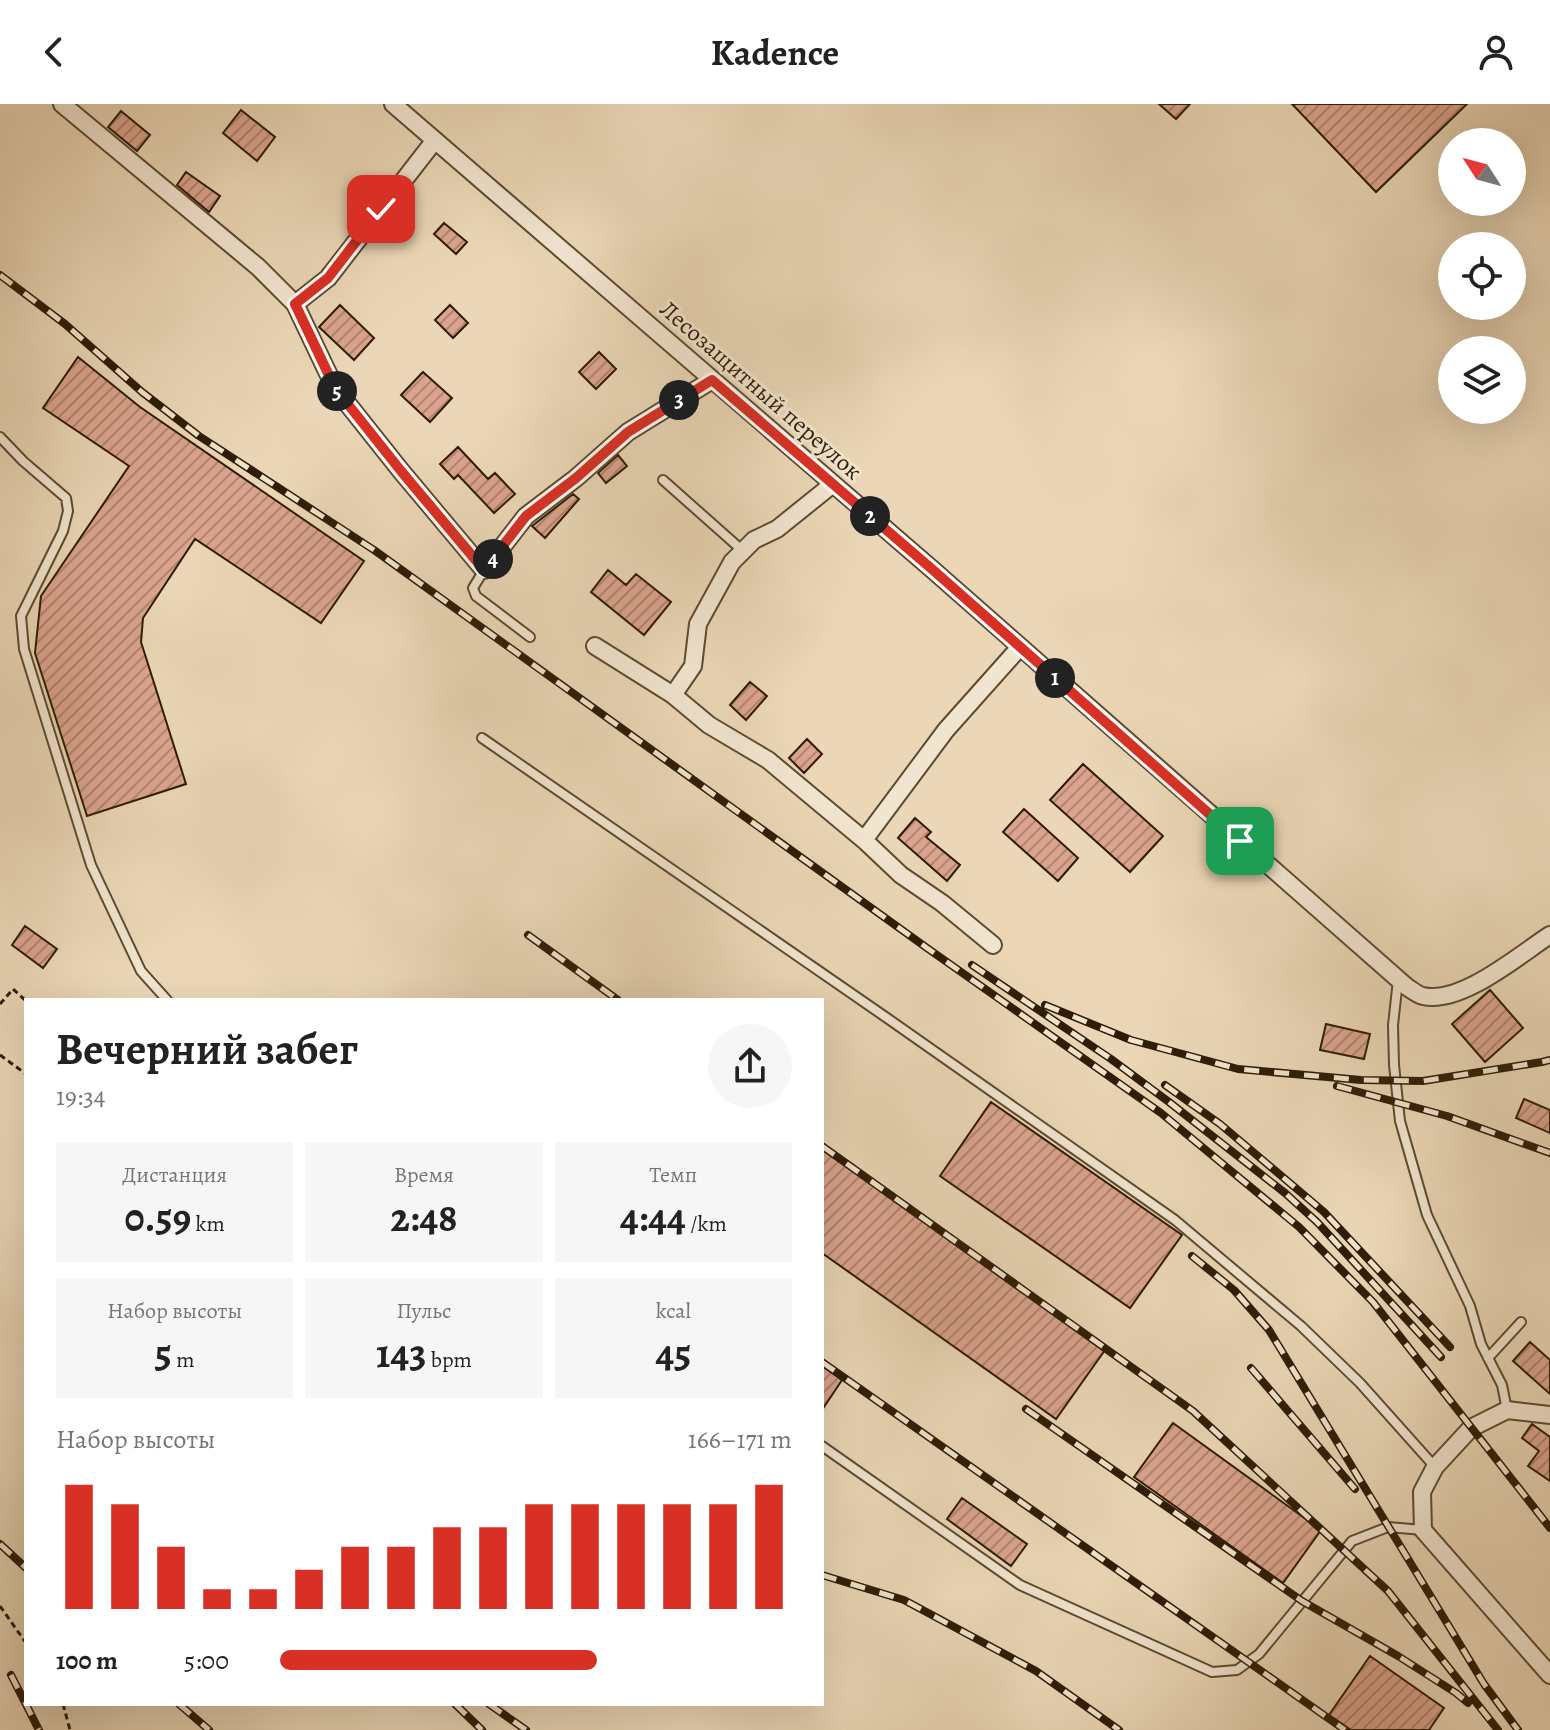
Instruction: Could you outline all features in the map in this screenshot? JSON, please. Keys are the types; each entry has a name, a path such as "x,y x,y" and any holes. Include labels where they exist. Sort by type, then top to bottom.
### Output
{"street":[{"path":"62,104 258,267 295,304 335,388 484,570 526,516 576,478 628,432 712,380"},
{"name":"Лесозащитный переулок","path":"393,104 1398,979 1423,996 1447,996 1470,988 1550,935"},
{"path":"295,304 328,278 435,140"},
{"path":"673,695 693,666 698,624 732,562 754,540 777,529 833,484"},
{"path":"595,646 673,695 709,725 768,760 901,875 942,903 993,945"},
{"path":"864,840 946,730 1020,647"},
{"path":"1550,1415 1507,1410 1471,1428 1435,1467 1422,1492 1423,1530 1550,1675"}],"lane":[{"path":"0,437 66,498 68,511 63,531 21,616 24,649 91,865 141,971 165,998"},
{"path":"663,480 743,551"},
{"path":"484,570 473,588 476,596 530,637"},
{"path":"482,738 1175,1220 1301,1326 1360,1383 1435,1467"},
{"path":"1398,979 1393,1025 1400,1121 1427,1215 1470,1306 1481,1344 1502,1385 1507,1410"},
{"path":"1488,1358 1521,1322"},
{"path":"824,1447 1020,1585 1212,1672 1237,1670 1259,1654 1352,1541 1388,1527 1423,1530"}],"path":[{"path":"0,1004 13,989 24,999"},
{"path":"0,1055 24,1073"},
{"path":"0,1606 24,1640"},
{"path":"64,1706 70,1730"}],"building":[{"path":"1159,104 1190,104 1176,119"},
{"path":"1292,104 1467,104 1442,128 1438,128 1438,132 1376,192"},
{"path":"241,110 275,137 257,161 223,133"},
{"path":"121,111 150,135 137,151 108,127"},
{"path":"186,172 220,196 209,212 177,185"},
{"path":"444,223 467,242 456,254 434,234"},
{"path":"340,305 374,338 354,360 319,327"},
{"path":"450,305 468,323 453,338 435,320"},
{"path":"599,352 616,369 596,389 579,372"},
{"path":"78,357 140,407 364,561 321,623 195,539 143,618 141,642 186,784 87,816 35,653 41,596 129,466 43,408"},
{"path":"423,372 452,398 430,422 401,395"},
{"path":"458,447 488,479 495,473 515,494 494,513 458,475 454,479 440,464"},
{"path":"618,455 627,466 606,483 598,473"},
{"path":"573,494 579,499 545,538 532,526"},
{"path":"608,570 626,585 636,574 671,602 644,635 591,592"},
{"path":"750,682 767,696 746,720 730,705"},
{"path":"807,739 822,754 804,773 789,758"},
{"path":"1083,764 1163,836 1130,872 1050,800"},
{"path":"1024,809 1078,858 1058,881 1003,832"},
{"path":"915,818 931,832 926,837 960,865 947,881 898,838"},
{"path":"25,926 57,949 43,968 12,945"},
{"path":"1490,990 1523,1028 1485,1062 1452,1024"},
{"path":"1326,1024 1370,1034 1364,1059 1320,1050"},
{"path":"1524,1099 1550,1110 1550,1133 1516,1118"},
{"path":"991,1102 1182,1235 1130,1308 940,1176"},
{"path":"824,1150 1105,1350 1056,1419 824,1254"},
{"path":"1530,1342 1550,1360 1550,1394 1513,1361"},
{"path":"824,1367 842,1380 824,1407"},
{"path":"1173,1423 1321,1530 1283,1583 1134,1477"},
{"path":"1532,1424 1550,1437 1550,1481 1528,1466 1539,1451 1522,1438"},
{"path":"962,1498 1027,1544 1011,1566 947,1519"},
{"path":"1370,1656 1444,1708 1429,1730 1351,1730 1329,1715"}],"railway":[{"path":"0,275 65,324 142,392 199,436 374,550 1161,1113 1299,1227 1373,1302 1550,1528"},
{"path":"528,935 615,998"},
{"path":"972,965 1111,1059 1285,1193 1317,1222 1441,1357"},
{"path":"1045,1005 1131,1040 1238,1069 1361,1080 1423,1081 1550,1060"},
{"path":"1165,1085 1220,1124 1324,1212 1450,1347"},
{"path":"1337,1086 1447,1116 1550,1153"},
{"path":"824,1147 1193,1411 1388,1591 1498,1730"},
{"path":"1192,1256 1234,1290 1269,1330 1484,1684 1518,1730"},
{"path":"824,1363 1345,1730"},
{"path":"1251,1368 1355,1489"},
{"path":"1026,1409 1302,1601 1398,1656 1468,1703"},
{"path":"0,1544 24,1566"},
{"path":"824,1576 904,1600 1036,1671 1119,1730"},
{"path":"11,1675 24,1701"},
{"path":"27,1706 39,1730"},
{"path":"181,1706 209,1730"},
{"path":"457,1706 482,1730"},
{"path":"492,1706 526,1730"}],"route":[{"path":"381,209 328,278 295,304 335,388 484,570 526,516 576,478 628,432 712,380 1240,841"}]}
